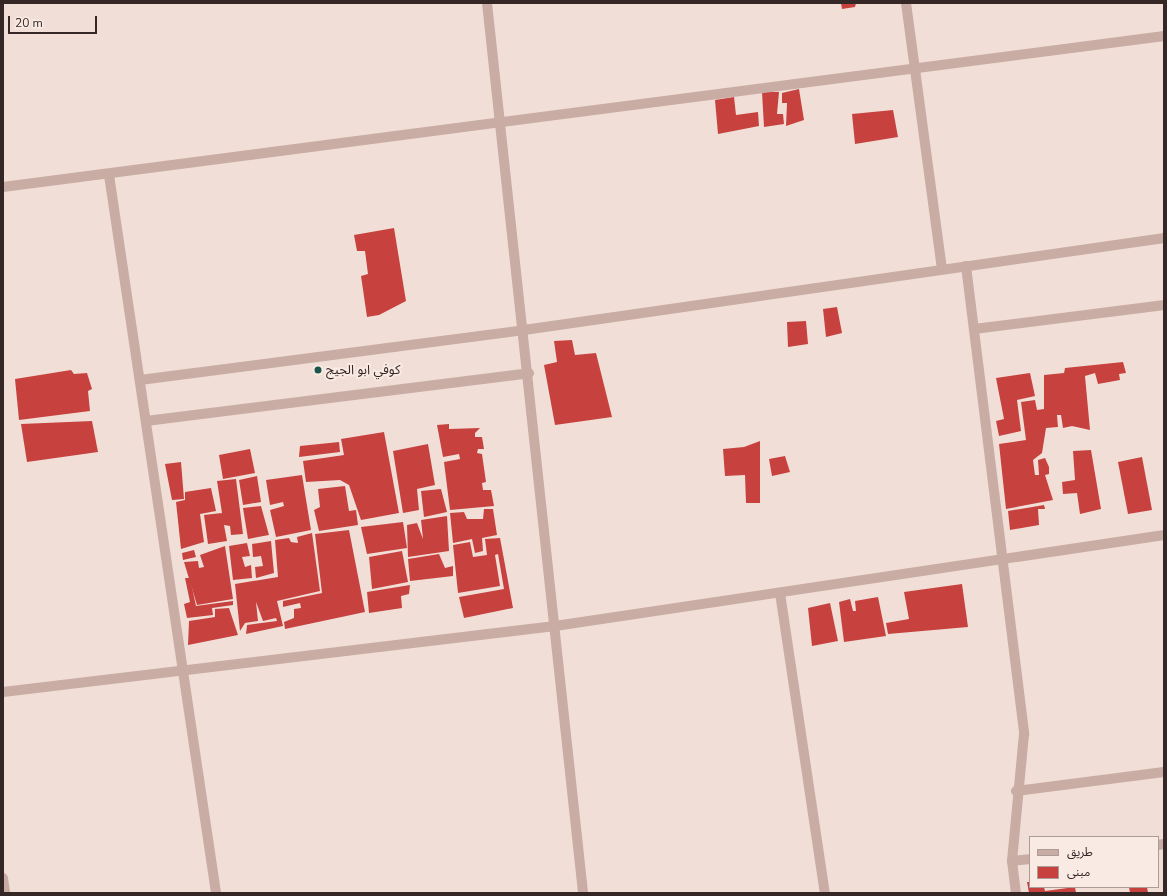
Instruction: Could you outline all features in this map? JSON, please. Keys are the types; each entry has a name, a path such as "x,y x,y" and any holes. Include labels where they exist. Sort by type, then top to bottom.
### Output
{"street":[{"path":"487,3 529,373 583,893"},
{"path":"906,3 942,270"},
{"path":"3,187 109,175 914,66 1164,36"},
{"path":"109,175 216,893"},
{"path":"140,380 524,330 1164,238"},
{"path":"966,266 1024,734 1016,791 1012,861 1016,893"},
{"path":"974,329 1164,305"},
{"path":"146,420 529,373"},
{"path":"3,692 556,626 1002,558 1164,535"},
{"path":"780,593 825,893"},
{"path":"1016,791 1164,772"},
{"path":"1012,861 1029,859"},
{"path":"3,878 5,893"}],"building":[{"path":"841,3 856,3 855,7 842,9"},
{"path":"799,89 804,120 786,126 787,103 782,103 782,93"},
{"path":"762,92 779,92 777,114 783,114 784,124 764,127"},
{"path":"734,97 736,115 758,112 759,126 718,134 715,100"},
{"path":"893,110 898,137 855,144 852,114"},
{"path":"394,228 406,301 379,315 367,317 361,276 368,274 365,251 357,251 354,235"},
{"path":"837,307 842,333 826,337 823,309"},
{"path":"806,321 808,344 788,347 787,322"},
{"path":"572,340 575,355 596,353 612,417 555,425 544,365 557,362 554,341"},
{"path":"1123,362 1126,373 1119,374 1120,380 1098,384 1095,373 1085,376 1090,430 1072,426 1063,428 1061,415 1057,415 1058,427 1046,428 1042,453 1033,460 1035,475 1039,475 1038,460 1045,458 1049,467 1049,474 1045,475 1053,500 1006,509 999,444 1026,440 1021,402 1035,400 1037,410 1044,409 1044,375 1064,373 1065,368"},
{"path":"71,370 74,374 87,373 92,389 88,391 90,411 19,420 15,379"},
{"path":"1030,373 1035,396 1017,400 1021,431 999,436 996,421 1004,419 996,378"},
{"path":"92,421 98,452 27,462 21,424"},
{"path":"449,424 449,429 480,428 475,433 475,437 482,437 484,449 478,449 477,453 482,454 486,482 482,483 483,490 491,490 494,506 450,510 444,462 460,459 459,454 443,457 437,425"},
{"path":"384,432 399,513 361,520 349,485 340,480 306,482 303,461 344,455 341,439"},
{"path":"760,441 760,503 746,503 745,475 725,476 723,449 744,447"},
{"path":"339,442 340,452 299,457 300,446"},
{"path":"428,444 435,485 417,489 419,510 403,513 393,451"},
{"path":"250,449 255,473 223,479 219,455"},
{"path":"1091,450 1101,509 1080,514 1077,493 1063,494 1062,482 1075,480 1073,451"},
{"path":"785,456 790,472 772,476 769,459"},
{"path":"1142,457 1152,510 1128,514 1118,462"},
{"path":"181,462 184,499 172,500 165,464"},
{"path":"302,475 311,530 276,537 270,510 284,506 283,502 270,505 266,480"},
{"path":"257,476 261,502 243,505 239,480"},
{"path":"236,479 243,534 231,535 230,526 224,525 227,541 208,544 204,515 222,513 217,481"},
{"path":"345,486 349,511 356,510 358,525 319,531 314,510 320,507 318,489"},
{"path":"211,488 216,511 200,514 204,542 181,549 176,502 185,500 185,492"},
{"path":"441,489 447,512 424,517 421,491"},
{"path":"1044,505 1045,509 1038,509 1039,525 1010,530 1008,511"},
{"path":"261,506 269,535 248,539 243,508"},
{"path":"484,509 493,509 497,535 482,538 483,551 475,553 472,539 453,543 450,513 464,512 467,519 483,519"},
{"path":"447,516 449,551 408,557 407,525 417,523 423,539 421,520"},
{"path":"403,522 407,548 367,554 361,527"},
{"path":"349,530 365,612 285,629 284,622 294,618 294,609 301,608 300,603 283,607 283,601 322,593 315,534"},
{"path":"312,533 320,591 277,601 283,626 246,634 247,625 277,621 276,618 263,621 256,602 258,621 245,623 240,631 235,584 278,577 275,540 289,538 291,542 298,543 297,537"},
{"path":"500,538 513,608 464,618 459,597 504,589 498,554 495,555 500,586 458,593 453,545 470,542 473,557 487,555 485,539"},
{"path":"271,541 274,573 256,578 255,567 263,566 261,556 253,557 252,544"},
{"path":"247,543 250,556 242,557 245,567 251,565 252,578 233,580 229,546"},
{"path":"225,546 233,599 197,605 184,562 198,561 199,568 204,567 200,555"},
{"path":"194,550 196,557 183,560 182,553"},
{"path":"402,551 408,582 372,589 369,557"},
{"path":"439,554 445,568 453,566 453,576 410,581 408,559"},
{"path":"185,578 190,578 196,606 233,601 233,605 212,608 213,615 187,618 184,604 190,602"},
{"path":"962,584 968,627 888,634 886,623 909,619 904,592"},
{"path":"410,585 409,594 401,596 402,608 369,613 367,592"},
{"path":"878,597 886,636 844,642 839,602 850,599 853,611 856,611 855,601"},
{"path":"830,603 838,641 812,646 808,608"},
{"path":"229,608 238,635 188,645 189,621 215,617 215,609"},
{"path":"1027,882 1029,882 1029,888 1044,888 1045,891 1075,888 1076,893 1029,893"},
{"path":"1129,888 1147,888 1148,893 1130,893"}],"place":[{"name":"كوفي ابو الجيج","path":"318,370"}]}
